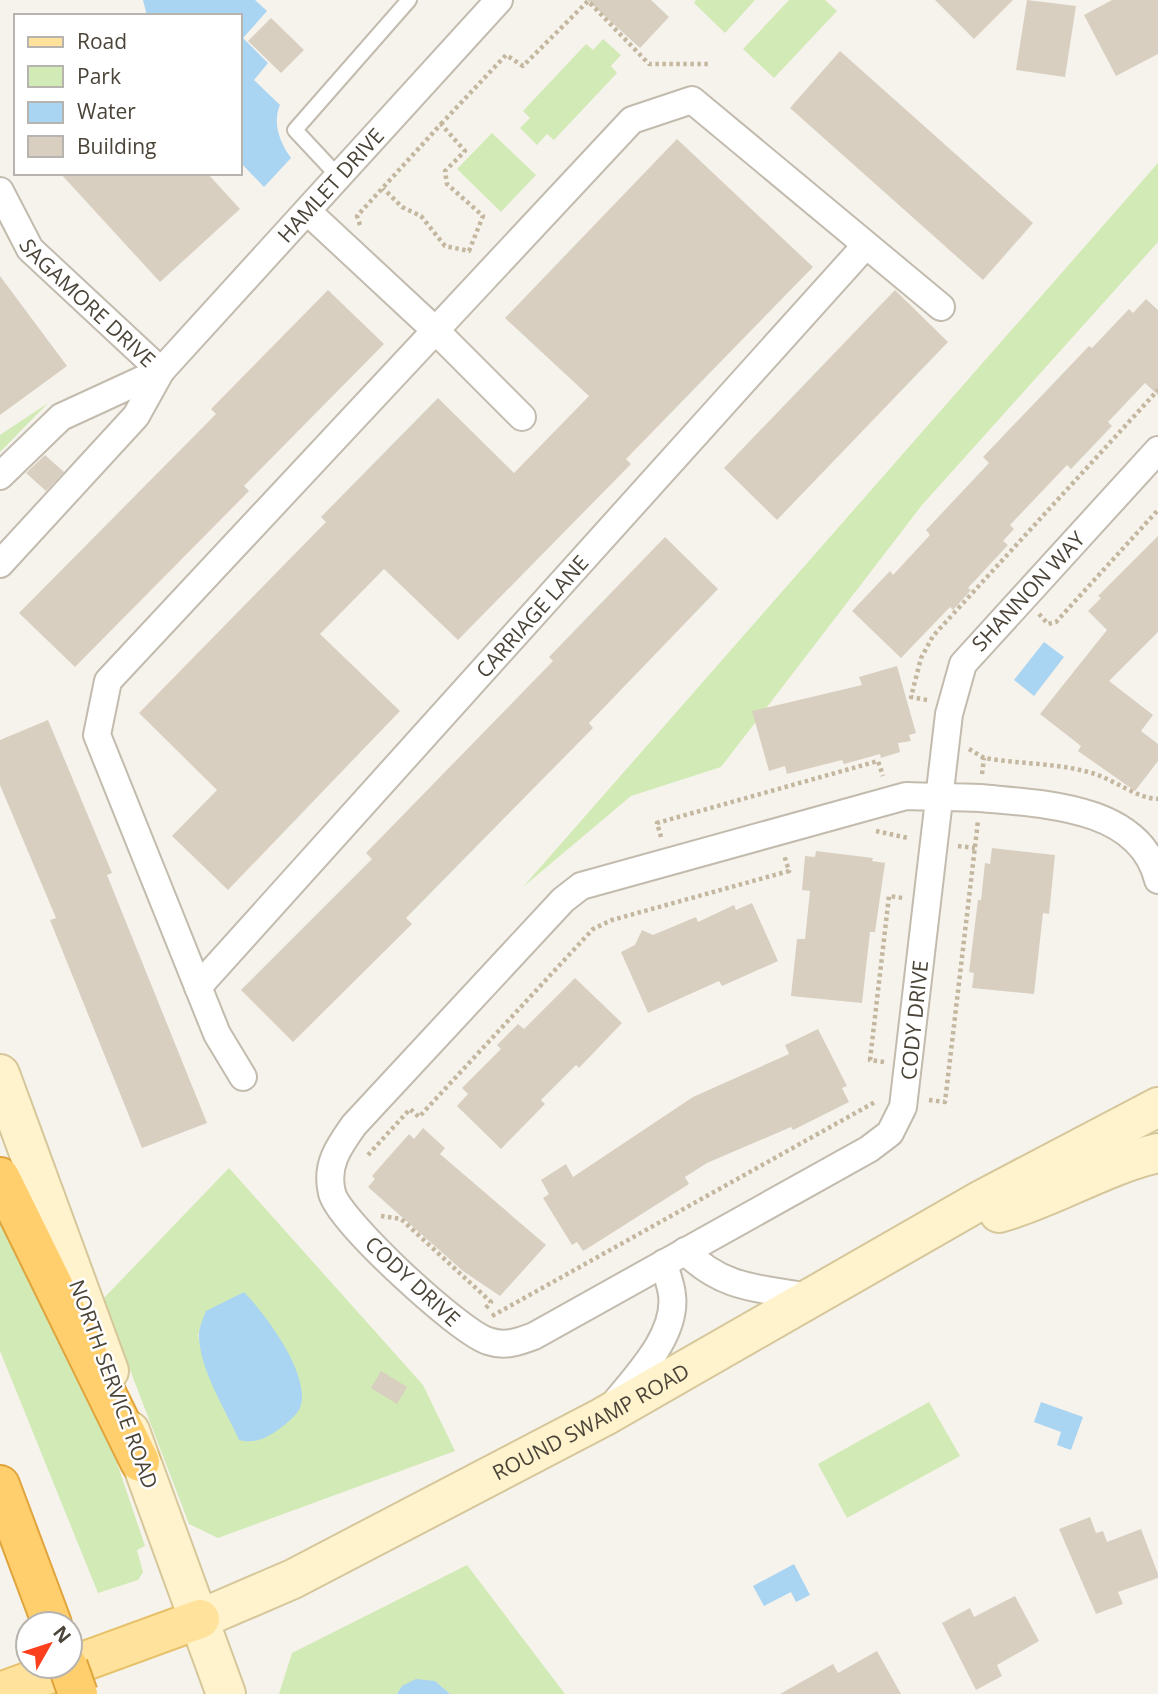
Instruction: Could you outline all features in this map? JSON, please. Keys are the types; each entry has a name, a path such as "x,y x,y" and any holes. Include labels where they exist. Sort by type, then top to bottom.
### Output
{"highway":[{"path":"0,1177 140,1462"},
{"path":"0,1485 47,1610"}],"main road":[{"name":"NORTH SERVICE ROAD","path":"0,1074 226,1694"},
{"name":"ROUND SWAMP ROAD","path":"0,1692 200,1619 293,1579 603,1418 816,1298 922,1234 1158,1107"},
{"path":"922,1234 1025,1206 1094,1174 1158,1153"}],"street":[{"name":"HAMLET DRIVE","path":"0,564 136,416 161,371 499,0"},
{"path":"243,1077 217,1034 97,735 108,681 632,120 692,100 941,307"},
{"name":"SAGAMORE DRIVE","path":"0,191 30,249 161,371"},
{"path":"307,211 436,331 522,417"},
{"name":"CARRIAGE LANE","path":"198,987 866,246"},
{"name":"HAMLET DRIVE","path":"0,476 61,417 161,371"},
{"name":"SHANNON WAY","path":"939,797 949,714 962,664 1158,450"},
{"name":"CODY DRIVE","path":"939,797 903,1107 890,1133 869,1149 534,1336 510,1345 492,1343 475,1336 454,1321 341,1212 332,1194 330,1174 335,1151 354,1125 563,900 581,886 906,796 980,798 1052,805 1094,814 1126,834 1157,868"},
{"path":"603,1418 647,1363 668,1326 673,1297 674,1257 725,1282 816,1298"}],"lane":[{"path":"338,176 295,130 410,0"}],"path":[{"path":"363,234 357,216 506,55 523,66 589,1 649,64 708,64"},
{"path":"383,188 402,207 421,216 445,246 470,251 483,216 447,184 445,171 465,151 441,124"},
{"path":"932,706 927,700 911,697 921,658 933,636 1158,390"},
{"path":"1029,618 1035,613 1041,615 1048,624 1056,622 1158,510"},
{"path":"964,745 984,758 1090,773 1126,786 1145,799 1158,799"},
{"path":"925,1100 945,1102 984,758"},
{"path":"662,844 657,823 865,764 878,761 883,776 888,780"},
{"path":"871,830 975,848"},
{"path":"362,1164 410,1109 419,1117 593,929 612,920 789,871 784,855 786,849"},
{"path":"890,1069 885,1062 870,1060 889,896 909,896"},
{"path":"375,1210 382,1216 401,1219 491,1302 481,1319 887,1096"}],"green space":[{"path":"696,0 755,0 725,33 694,3"},
{"path":"789,0 825,0 837,11 774,78 743,49"},
{"path":"603,39 621,55 611,66 617,73 554,140 547,134 537,145 520,128 530,118 523,111 586,44 593,50"},
{"path":"492,133 536,175 501,212 457,169"},
{"path":"1158,163 1158,242 922,505 721,767 631,796 523,887"},
{"path":"48,403 0,452 0,435"},
{"path":"229,1168 423,1385 455,1451 218,1538 189,1524 103,1299","holes":["244,1292 240,1440 204,1362 198,1335 206,1312"]},
{"path":"0,1202 113,1451 145,1546 137,1550 143,1572 138,1580 98,1593 0,1351"},
{"path":"929,1402 960,1456 847,1518 818,1464"},
{"path":"467,1565 565,1694 450,1694 435,1681 402,1686 397,1694 279,1694 292,1653"}],"water":[{"path":"143,0 255,0 267,11 243,38 268,63 254,80 280,105 278,133 291,158 264,187 242,164 242,14 146,14"},
{"path":"1044,642 1064,657 1034,696 1014,680"},
{"path":"244,1292 284,1345 299,1377 302,1392 300,1408 292,1418 270,1435 250,1441 239,1440 214,1390 204,1364 199,1338 206,1311"},
{"path":"1041,1402 1083,1417 1071,1450 1057,1445 1061,1432 1034,1422"},
{"path":"794,1564 810,1595 796,1602 791,1592 764,1606 753,1586"},
{"path":"416,1679 435,1681 450,1694 397,1694 402,1686"}],"building":[{"path":"587,0 651,0 669,17 640,48"},
{"path":"935,0 1013,0 974,39"},
{"path":"1027,0 1076,6 1065,77 1016,70"},
{"path":"1112,0 1158,0 1158,54 1116,76 1084,15"},
{"path":"271,18 304,50 281,73 248,41"},
{"path":"840,51 1033,223 983,280 790,108"},
{"path":"677,139 813,267 626,459 631,464 458,640 384,569 320,634 400,711 228,890 172,836 217,790 139,713 326,522 321,517 438,398 514,473 589,396 505,318"},
{"path":"62,175 209,175 240,209 160,282"},
{"path":"0,276 67,366 0,415"},
{"path":"328,290 384,344 244,486 249,491 75,667 19,613 216,414 211,409"},
{"path":"895,290 948,342 777,520 724,468"},
{"path":"1146,299 1158,310 1158,395 1145,383 1108,422 1112,426 1071,469 1067,465 1010,525 1014,529 1003,541 1008,545 968,588 971,590 953,610 950,607 901,658 852,611 890,571 893,575 930,535 926,530 989,463 983,457 1089,346 1092,348 1129,309 1133,313"},
{"path":"45,455 64,472 46,491 26,473"},
{"path":"1158,536 1158,632 1109,681 1153,715 1141,731 1158,744 1158,761 1135,791 1078,751 1081,746 1040,714 1107,630 1088,611 1101,598 1098,596"},
{"path":"665,537 718,589 589,723 593,728 406,918 412,924 293,1042 241,990 372,859 366,853 553,661 549,657"},
{"path":"897,666 916,733 909,735 911,741 898,743 900,752 881,758 880,754 844,764 842,760 787,774 785,766 769,771 752,711 862,685 859,677"},
{"path":"48,720 112,873 107,875 207,1123 142,1148 50,920 56,918 0,785 0,740"},
{"path":"992,848 1055,855 1049,914 1043,913 1034,994 972,988 974,973 969,972 978,900 981,900 985,863 990,864"},
{"path":"816,851 873,858 872,861 885,863 875,932 870,932 862,1003 791,996 797,939 805,939 810,891 802,890 805,856 815,857"},
{"path":"752,903 778,961 722,986 719,981 648,1013 621,952 635,945 642,930 653,935 696,917 698,922 734,905 736,910"},
{"path":"575,978 622,1023 579,1068 576,1065 541,1100 545,1104 501,1149 457,1106 468,1094 462,1088 501,1049 497,1045 518,1024 524,1029"},
{"path":"818,1029 847,1086 842,1088 849,1102 793,1130 791,1127 707,1163 685,1177 689,1184 593,1245 583,1251 577,1242 572,1245 543,1198 549,1194 541,1180 566,1164 573,1177 693,1097 789,1054 785,1045"},
{"path":"423,1128 445,1148 440,1154 546,1245 500,1296 463,1271 368,1187 375,1179 372,1176 409,1134 414,1139"},
{"path":"381,1371 407,1387 397,1404 371,1388"},
{"path":"1090,1517 1096,1533 1103,1531 1107,1542 1141,1529 1158,1574 1158,1578 1118,1592 1123,1604 1096,1614 1059,1529"},
{"path":"1015,1596 1039,1641 997,1665 1002,1676 976,1690 942,1623 970,1608 974,1617"},
{"path":"877,1651 901,1694 780,1694 833,1664 838,1673"}]}
